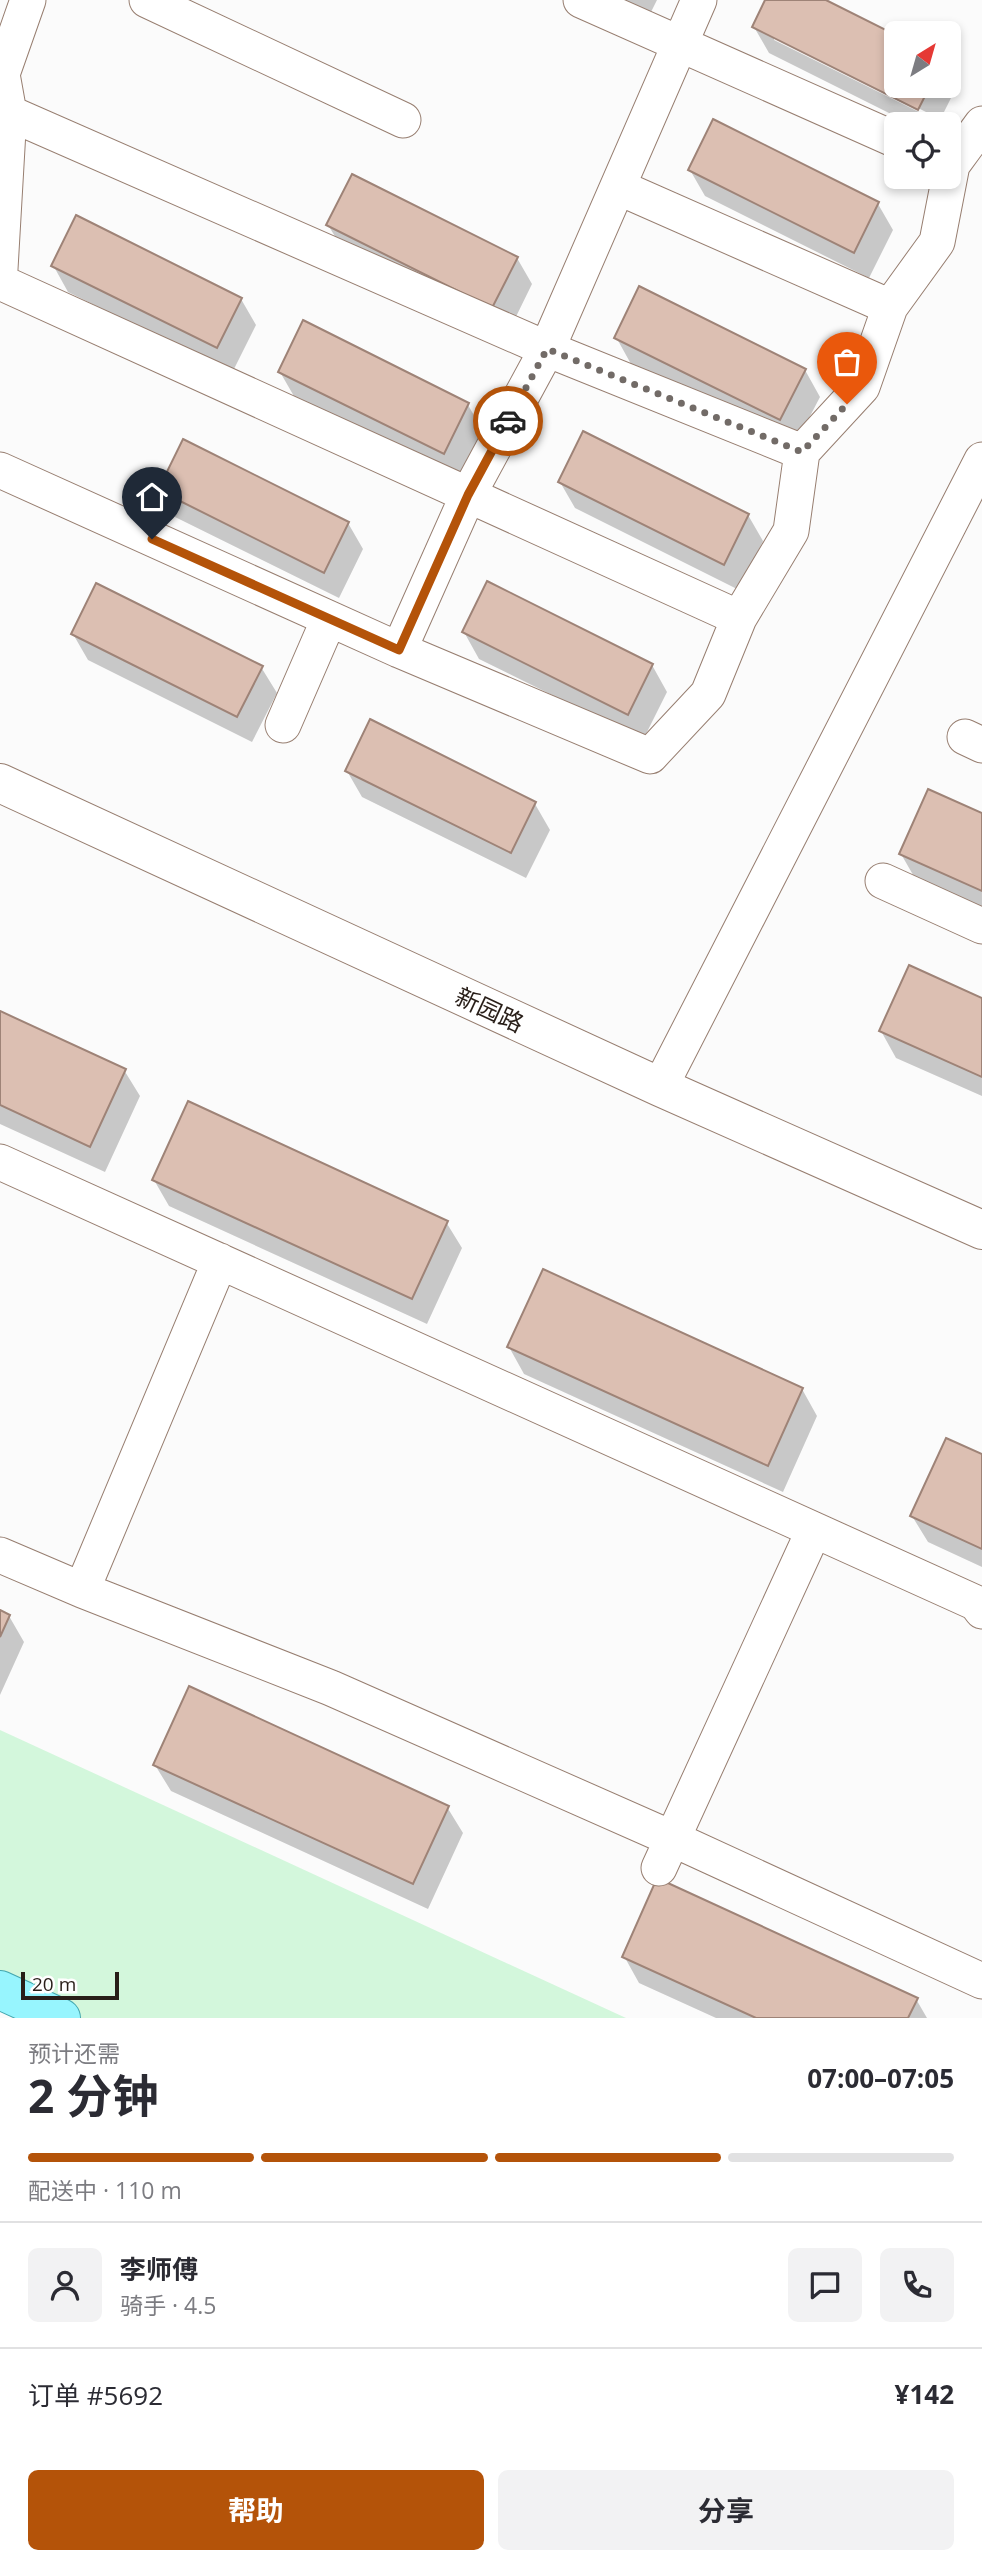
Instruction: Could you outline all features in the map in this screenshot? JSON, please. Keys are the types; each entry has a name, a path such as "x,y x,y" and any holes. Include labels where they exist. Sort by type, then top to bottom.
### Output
{"main road":[{"path":"0,1990 61,2018"}],"street":[{"path":"0,269 9,113 1,74 28,0"},
{"path":"147,0 403,120"},
{"path":"581,0 884,135"},
{"path":"399,650 468,495 547,349 699,0"},
{"path":"9,113 547,349 802,452"},
{"path":"961,150 982,124"},
{"path":"618,187 890,307"},
{"path":"0,470 399,650 650,756 708,694 739,618 791,531 802,452 862,387 890,307 937,242 946,189"},
{"path":"0,282 739,618"},
{"path":"663,1078 982,460"},
{"path":"283,725 330,619"},
{"name":"新园路","path":"0,769 982,1230"},
{"name":"新园路","path":"0,783 663,1078 982,1214"},
{"path":"883,881 982,926"},
{"path":"0,1162 976,1603 982,1611"},
{"path":"82,1590 220,1261"},
{"path":"666,1853 814,1530"},
{"path":"0,1555 331,1688 666,1853 982,1981"}],"green space":[{"path":"0,1730 626,2018 81,2018 0,1981"}],"building":[{"path":"765,0 826,0 884,29 884,93 752,27"},
{"path":"894,98 924,98 918,110"},
{"path":"713,119 879,202 854,253 688,170"},
{"path":"352,174 518,257 492,308 326,225"},
{"path":"76,215 242,298 217,348 51,266"},
{"path":"639,286 806,369 780,420 614,338"},
{"path":"303,320 469,403 444,454 278,372"},
{"path":"583,431 749,514 724,565 558,482"},
{"path":"183,439 349,522 324,573 158,490"},
{"path":"487,581 653,664 628,715 462,632"},
{"path":"96,583 263,666 237,717 71,634"},
{"path":"370,719 536,802 511,853 345,771"},
{"path":"928,789 982,813 982,891 899,854"},
{"path":"909,965 982,998 982,1077 879,1031"},
{"path":"0,1011 126,1069 90,1147 0,1105"},
{"path":"188,1101 448,1221 412,1299 152,1180"},
{"path":"543,1269 803,1388 768,1466 507,1347"},
{"path":"946,1438 982,1454 982,1549 910,1516"},
{"path":"0,1610 10,1615 0,1637"},
{"path":"189,1686 449,1806 413,1884 153,1765"},
{"path":"657,1878 918,1998 908,2018 756,2018 622,1957"}],"way so far":[{"path":"508,421 547,349 802,452 847,404"}],"route":[{"path":"152,539 399,650 468,495 508,421"}]}
